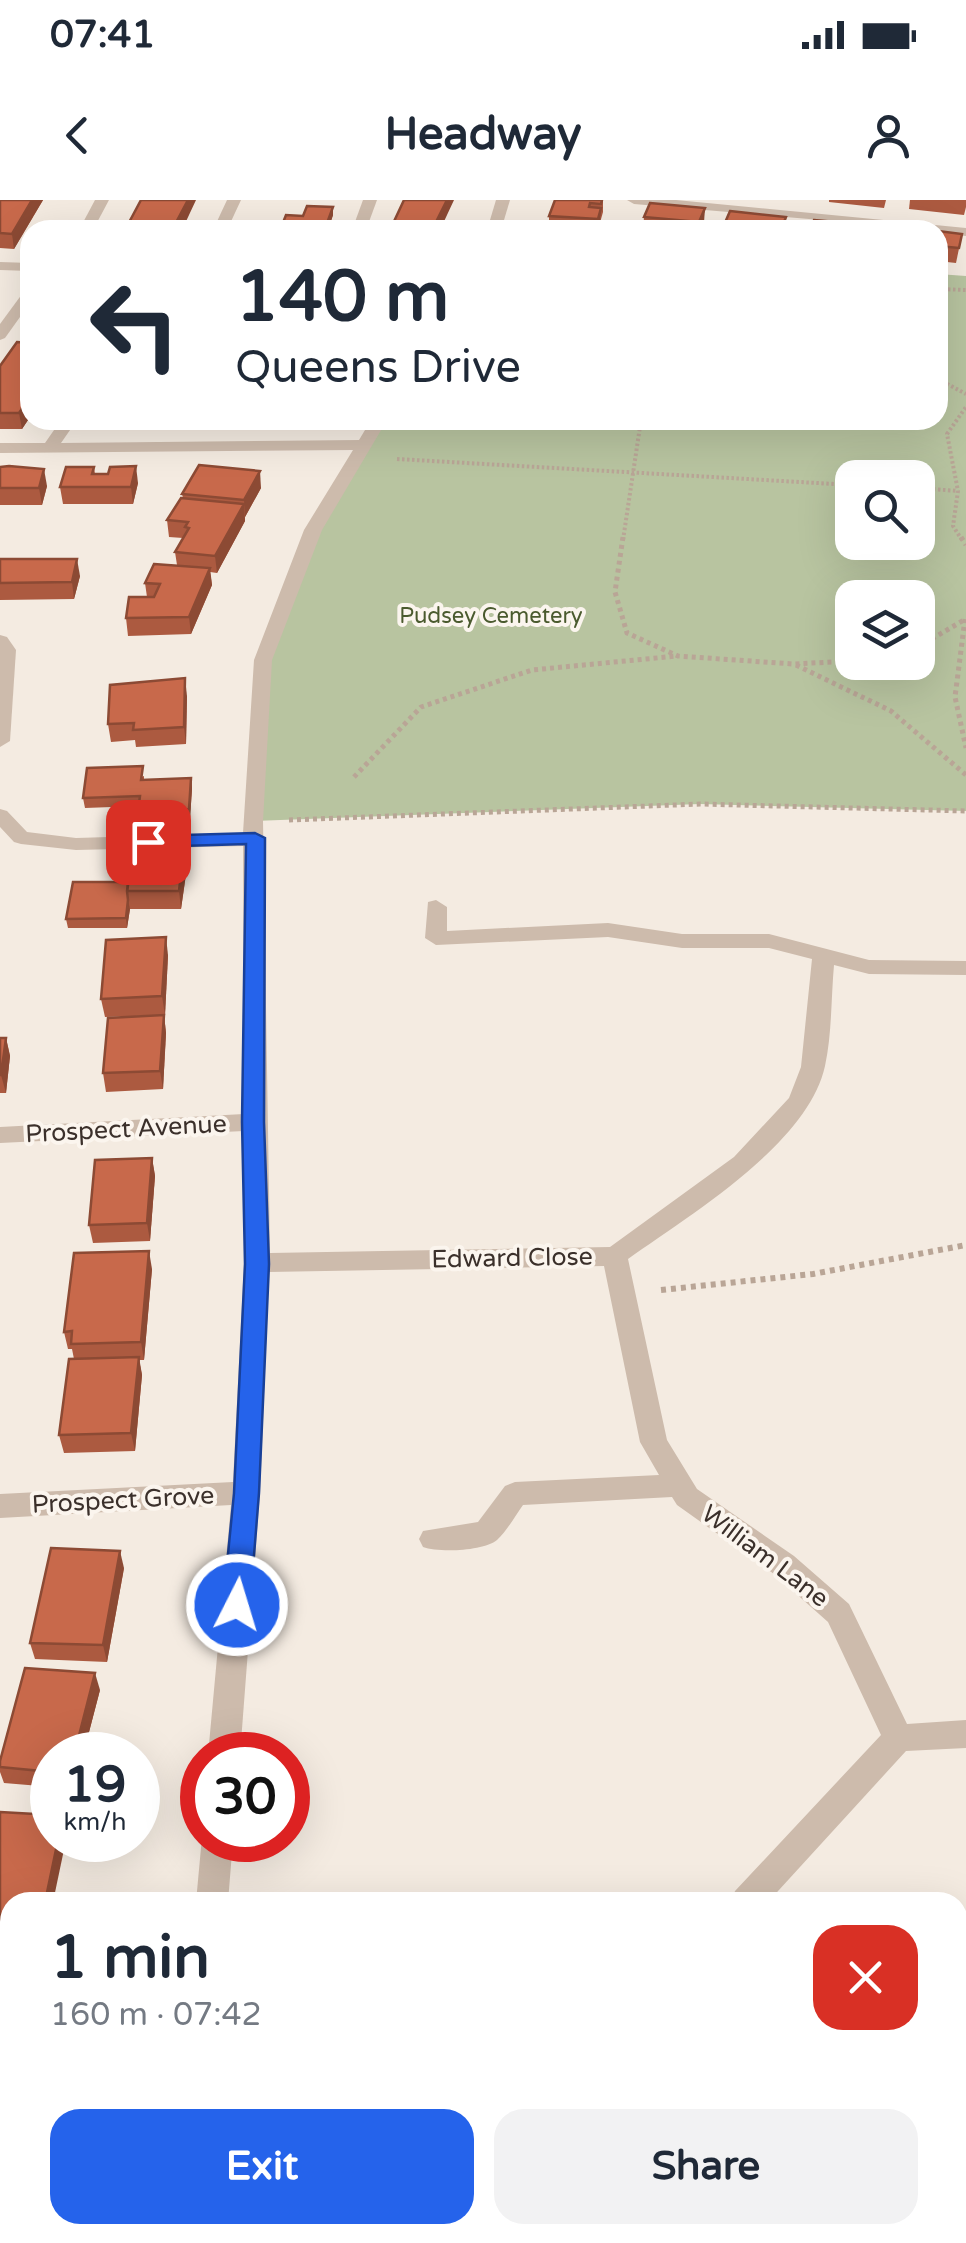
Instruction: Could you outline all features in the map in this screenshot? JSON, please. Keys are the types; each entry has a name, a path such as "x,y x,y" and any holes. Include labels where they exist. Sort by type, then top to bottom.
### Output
{"street":[{"path":"634,200 842,220"},
{"path":"0,335 20,308"},
{"path":"50,448 62,430"},
{"path":"226,1732 246,1493 257,1264 253,1122 254,830 263,660 313,530 373,430"},
{"path":"0,448 193,439 360,451"},
{"path":"0,641 6,650 0,741"},
{"path":"0,815 21,838 76,844 254,830"},
{"path":"436,907 436,938 608,930 682,941 769,941 869,967 966,968"},
{"name":"Edward Close","path":"257,1264 615,1256 743,1163 799,1102 813,1067 824,954"},
{"name":"Prospect Avenue","path":"0,1135 253,1122"},
{"name":"William Lane","path":"615,1256 654,1442 687,1497 784,1566 839,1613 898,1738"},
{"path":"433,1538 486,1533 515,1494 680,1485"},
{"name":"Prospect Grove","path":"0,1506 246,1493"},
{"path":"756,1892 898,1738 966,1734"},
{"path":"213,1892 215,1862"}],"path":[{"path":"966,407 946,434 958,490 954,526 966,545"},
{"path":"641,430 615,592 627,632 678,656"},
{"path":"360,451 835,484"},
{"path":"935,489 958,490"},
{"path":"935,637 966,618"},
{"path":"966,618 955,696 966,748"},
{"path":"354,777 421,708 532,670 678,656 793,664 835,662"},
{"path":"793,664 890,711 966,775"},
{"path":"254,830 700,804 966,811"},
{"path":"623,1294 812,1274 966,1245"}],"green space":[{"name":"Pudsey Cemetery","path":"948,275 966,276 966,811 700,804 253,821 263,660 313,530 373,430 948,430"}],"building":[{"path":"0,200 32,200 12,234 0,233"},
{"path":"141,200 188,200 177,220 130,220"},
{"path":"404,200 447,200 437,220 395,220"},
{"path":"555,200 602,200 601,204 590,203 589,207 601,208 598,219 549,216"},
{"path":"650,203 705,208 700,220 644,217"},
{"path":"307,206 333,207 328,220 284,220 286,215 303,216"},
{"path":"730,211 786,217 785,220 726,220"},
{"path":"948,232 962,234 959,248 948,247"},
{"path":"20,342 19,413 0,413 0,366"},
{"path":"199,465 260,471 244,500 182,494"},
{"path":"136,466 131,487 60,487 66,467 94,467 92,474 108,474 110,467"},
{"path":"0,467 44,469 39,488 0,488"},
{"path":"181,498 244,504 215,556 175,552 189,528 185,527 188,522 167,520"},
{"path":"0,559 77,559 72,582 0,583"},
{"path":"154,564 210,568 189,617 126,618 129,597 154,597 160,584 145,583"},
{"path":"185,678 184,727 133,730 134,723 108,724 110,685"},
{"path":"143,766 141,780 191,778 189,809 138,811 140,796 83,798 87,768"},
{"path":"133,856 183,856 179,891 127,891"},
{"path":"73,882 128,882 126,918 66,919"},
{"path":"166,937 162,996 101,999 106,940"},
{"path":"164,1015 160,1071 103,1073 108,1018"},
{"path":"0,1038 6,1038 1,1075 0,1075"},
{"path":"152,1158 147,1223 89,1225 95,1160"},
{"path":"149,1251 141,1342 71,1344 72,1331 64,1332 74,1253"},
{"path":"139,1357 131,1433 59,1435 69,1359"},
{"path":"51,1548 120,1551 103,1645 30,1643"},
{"path":"25,1668 95,1673 80,1732 30,1732 30,1770 0,1767"},
{"path":"0,1812 30,1814 30,1862 53,1862 47,1892 0,1892"}],"route":[{"path":"148,842 255,838 253,1122 257,1264 237,1605"}]}
